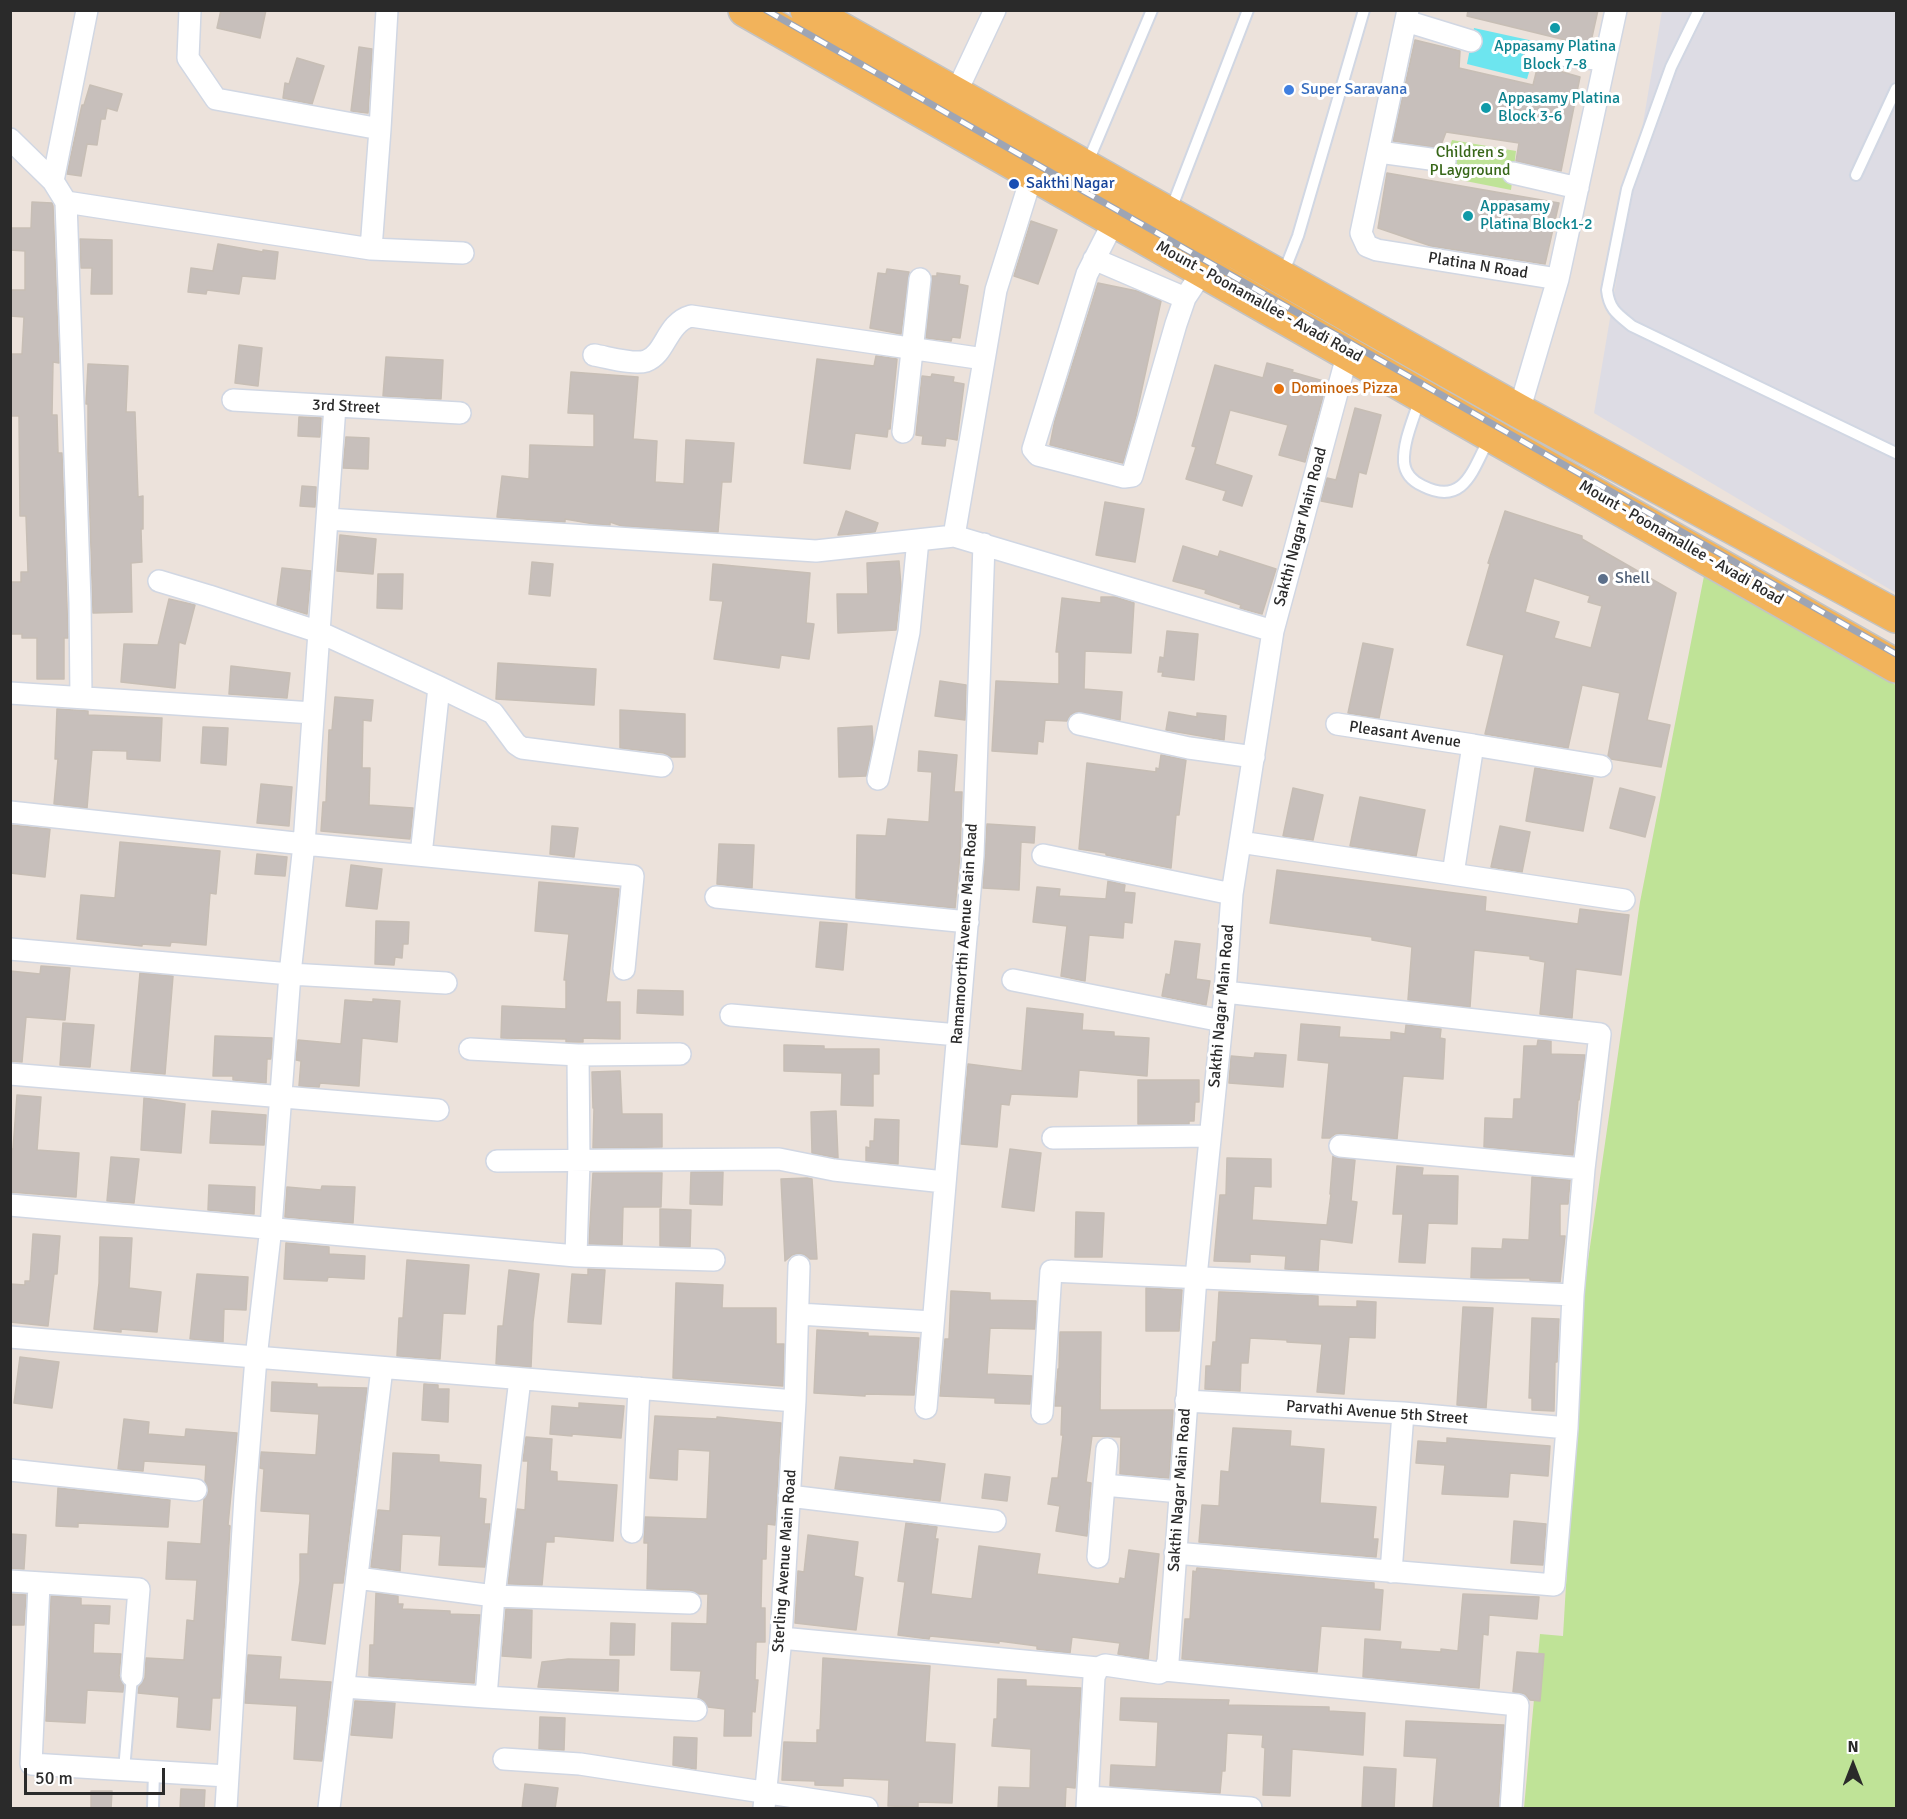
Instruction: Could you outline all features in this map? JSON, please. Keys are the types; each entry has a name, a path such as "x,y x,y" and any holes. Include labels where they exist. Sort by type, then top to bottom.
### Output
{"main road":[{"name":"Mount - Poonamallee - Avadi Road","path":"807,10 1519,411 1896,616"},
{"name":"Mount - Poonamallee - Avadi Road","path":"763,15 1032,175 1348,352 1896,666"}],"street":[{"path":"53,181 87,10"},
{"path":"190,10 188,58 216,99 380,129"},
{"path":"371,249 387,10"},
{"path":"955,95 995,10"},
{"path":"1519,411 1558,279 1616,10"},
{"path":"1407,16 1472,41"},
{"name":"Platina N Road","path":"1407,16 1361,232 1367,246 1377,250 1558,279"},
{"path":"1535,52 1605,60"},
{"path":"10,139 53,181 66,202 80,602 81,698"},
{"path":"1379,152 1444,161"},
{"path":"1513,172 1578,189"},
{"path":"954,536 996,290 1032,175"},
{"path":"66,202 371,249 463,253"},
{"path":"1114,221 1087,274 1033,449 1038,455 1124,477 1132,476 1185,298 1203,271"},
{"path":"1094,258 1185,298"},
{"path":"903,432 920,279"},
{"path":"594,354 637,362 646,361 654,356 676,324 691,316 984,359"},
{"name":"Sakthi Nagar Main Road","path":"1165,1671 1168,1661 1196,1277 1225,992 1232,894 1273,631 1348,352"},
{"name":"3rd Street","path":"233,400 460,413"},
{"path":"226,1809 238,1598 256,1358 271,1227 290,974 304,844 335,406"},
{"path":"327,519 816,551 954,536 1273,631"},
{"path":"878,779 909,632 918,540"},
{"name":"Ramamoorthi Avenue Main Road","path":"926,1408 973,855 984,544"},
{"path":"159,581 319,632 439,687 493,713 516,744 522,748 662,766"},
{"path":"421,855 439,687"},
{"path":"10,693 313,713"},
{"path":"1079,724 1189,748 1254,757"},
{"name":"Pleasant Avenue","path":"1337,724 1601,766"},
{"name":"Pleasant Avenue","path":"1453,874 1473,745"},
{"path":"10,812 633,876 624,969"},
{"path":"1240,842 1624,900"},
{"path":"1043,855 1232,894"},
{"path":"716,897 968,922"},
{"path":"10,949 290,974 446,983"},
{"path":"1013,980 1222,1021"},
{"path":"1175,1553 1554,1585 1567,1428 1573,1295 1584,1169 1600,1034 1225,992"},
{"path":"730,1015 958,1035"},
{"path":"470,1049 579,1054 680,1054"},
{"path":"576,1256 579,1054"},
{"path":"10,1074 438,1110"},
{"path":"1053,1138 1210,1136"},
{"path":"1340,1146 1584,1169"},
{"path":"497,1161 779,1159 834,1170 944,1182"},
{"path":"10,1204 576,1256 714,1260"},
{"name":"Sterling Avenue Main Road","path":"764,1801 781,1638 795,1401 799,1266"},
{"path":"1042,1413 1051,1271 1573,1295"},
{"path":"798,1314 933,1323"},
{"path":"10,1337 795,1401"},
{"path":"329,1809 382,1368"},
{"path":"486,1697 520,1379"},
{"path":"632,1532 639,1388"},
{"name":"Parvathi Avenue 5th Street","path":"1186,1401 1403,1413 1567,1428"},
{"path":"1391,1572 1403,1413"},
{"path":"1098,1557 1107,1449"},
{"path":"10,1470 196,1490"},
{"path":"1104,1485 1180,1492"},
{"path":"789,1496 995,1521"},
{"path":"357,1578 495,1596 690,1603"},
{"path":"10,1581 139,1590 132,1676"},
{"path":"39,1584 31,1764 227,1776"},
{"path":"781,1638 1098,1668 1105,1665 1159,1673 1165,1671 1518,1705 1510,1809"},
{"path":"1098,1668 1094,1677 1088,1803 1251,1809"},
{"path":"344,1687 696,1710"},
{"path":"504,1759 580,1764 764,1801 867,1809"}],"lane":[{"path":"1086,167 1152,10"},
{"path":"1170,214 1248,10"},
{"path":"1281,277 1298,236 1365,10"},
{"path":"1699,10 1671,67 1627,189 1607,290 1608,303 1632,326 1896,453"},
{"path":"1856,175 1896,89"},
{"path":"1421,394 1405,447 1404,459 1405,471 1418,484 1447,494 1456,491 1469,475 1491,434"},
{"path":"124,1770 132,1676"},
{"path":"153,1809 154,1772"}],"shaded area":[{"path":"1662,11 1896,11 1896,593 1594,413"}],"green space":[{"name":"Children s PLayground","path":"1452,140 1516,151 1511,190 1440,176"},
{"path":"1704,576 1896,685 1896,1808 1524,1808 1540,1634 1563,1636 1583,1295 1640,902"}],"water":[{"path":"1474,28 1538,42 1527,79 1467,64"}],"building":[{"path":"221,10 266,10 260,38 217,28"},
{"name":"Appasamy Platina Block 7-8","path":"1468,10 1598,10 1590,46 1467,16"},
{"name":"Appasamy Platina Block 3-6","path":"1415,40 1460,51 1459,68 1533,85 1538,65 1580,77 1561,171 1516,161 1519,143 1446,132 1440,148 1393,141"},
{"path":"359,47 372,49 368,113 351,111"},
{"path":"297,58 324,66 312,104 283,98 285,83 289,84"},
{"path":"90,85 122,94 117,111 107,108 105,119 101,119 97,145 87,144 81,176 67,174 82,105 84,105"},
{"name":"Appasamy Platina Block1-2","path":"1387,173 1559,203 1545,264 1431,246 1378,228"},
{"path":"32,202 52,203 53,206 59,363 53,362 52,415 57,415 58,453 62,453 68,638 64,638 64,679 37,679 37,638 22,638 22,634 10,634 10,582 21,582 21,572 28,572 26,516 20,516 19,416 10,416 10,354 22,354 24,317 10,316 10,290 25,290 25,251 10,250 10,228 31,228"},
{"path":"1031,221 1057,230 1038,284 1014,276"},
{"path":"80,239 112,240 112,294 91,294 92,268 81,268"},
{"path":"218,244 263,252 263,250 278,252 275,279 242,276 239,294 207,290 206,294 188,292 191,268 213,271"},
{"path":"887,269 909,272 901,334 870,328 878,273 886,274"},
{"path":"937,273 960,276 959,284 968,286 960,338 952,337 951,341 926,338 932,276 937,276"},
{"path":"1098,283 1137,291 1161,301 1136,416 1123,463 1050,445 1055,420"},
{"path":"239,345 262,348 258,386 235,383"},
{"path":"876,356 897,359 890,429 888,429 887,437 855,433 850,469 804,463 817,359 874,366"},
{"path":"386,357 443,360 441,399 383,396"},
{"path":"1267,363 1327,382 1305,462 1279,455 1288,425 1230,410 1215,464 1252,476 1242,506 1223,500 1226,491 1186,479 1196,447 1192,446 1215,365 1263,378"},
{"path":"88,364 128,366 126,412 135,412 138,497 143,496 142,562 131,563 132,612 93,613 88,404 86,404"},
{"path":"571,372 638,377 633,439 657,441 655,482 684,484 686,440 734,443 731,482 722,482 718,532 622,526 610,522 610,525 565,519 565,522 497,517 502,476 529,479 530,445 594,447 594,414 568,413"},
{"path":"932,374 954,377 953,382 964,384 957,440 946,438 945,446 922,444 923,436 916,435 922,376 931,377"},
{"path":"1355,408 1381,415 1366,474 1359,472 1352,507 1321,501 1327,478 1336,480"},
{"path":"299,417 321,418 320,437 298,436"},
{"path":"346,437 369,438 368,469 343,468"},
{"path":"302,486 316,487 315,507 300,506"},
{"path":"1105,502 1144,509 1135,562 1096,555"},
{"path":"846,511 878,523 875,532 838,535"},
{"path":"1505,511 1582,536 1582,539 1676,593 1647,720 1670,725 1661,767 1611,759 1608,756 1620,693 1582,685 1568,748 1485,734 1504,655 1467,645 1490,564 1488,563","holes":["1534,578 1590,596 1588,602 1602,606 1591,648 1554,638 1559,622 1525,612"]},
{"path":"340,535 376,539 373,574 337,571"},
{"path":"1183,546 1218,557 1220,551 1276,569 1262,614 1240,608 1241,605 1205,593 1206,590 1173,581"},
{"path":"899,561 901,587 896,630 838,633 837,594 868,594 867,563"},
{"path":"532,562 553,564 550,596 529,594"},
{"path":"713,564 810,573 806,623 814,624 809,659 781,655 779,668 714,659 723,601 710,600"},
{"path":"282,568 311,571 307,614 277,605"},
{"path":"378,574 403,574 402,609 377,608"},
{"path":"1101,597 1115,597 1134,603 1131,653 1085,651 1084,689 1122,692 1120,720 1076,712 1070,715 1067,721 1045,720 1043,742 1038,741 1037,754 992,751 996,681 1059,684 1059,652 1056,652 1062,598 1101,603"},
{"path":"169,599 195,605 185,644 179,642 175,688 121,682 124,644 158,645"},
{"path":"1167,631 1198,634 1194,680 1162,676 1163,672 1158,672 1160,657 1164,658"},
{"path":"1363,643 1393,649 1379,718 1348,713"},
{"path":"498,663 596,669 594,705 496,699"},
{"path":"231,666 290,673 287,698 229,694"},
{"path":"940,681 966,685 965,720 935,716"},
{"path":"335,697 373,700 371,721 363,720 362,768 370,768 369,805 413,808 410,839 321,831 323,802 326,802 329,730 332,730"},
{"path":"57,709 88,711 88,715 162,718 160,761 127,759 127,751 92,750 87,808 54,804 58,759 55,759"},
{"path":"620,710 685,714 685,757 671,757 664,753 620,748"},
{"path":"1169,712 1197,717 1197,713 1226,716 1224,740 1166,730"},
{"path":"872,726 873,743 866,776 839,777 838,728"},
{"path":"203,727 228,728 226,765 201,763"},
{"path":"919,751 957,755 954,792 962,792 955,908 856,898 857,835 886,836 888,819 929,822 932,772 918,771"},
{"path":"1161,755 1186,760 1179,815 1176,815 1171,868 1079,849 1087,763 1156,772 1156,768 1159,769"},
{"path":"1535,768 1593,778 1583,831 1526,821"},
{"path":"261,784 292,787 289,826 257,823"},
{"path":"1293,788 1323,795 1313,840 1283,836"},
{"path":"1620,788 1655,797 1645,837 1610,828"},
{"path":"1360,797 1425,810 1416,856 1350,846"},
{"path":"987,824 1035,827 1034,843 1021,842 1019,890 983,888"},
{"path":"10,825 50,829 45,877 10,873"},
{"path":"552,826 578,828 574,857 550,854"},
{"path":"1500,826 1530,832 1522,872 1491,867"},
{"path":"120,842 220,851 216,894 210,893 206,945 171,942 170,946 142,944 142,946 77,939 81,895 115,898"},
{"path":"719,844 754,845 752,888 717,884"},
{"path":"257,854 287,857 285,876 255,874"},
{"path":"351,865 382,869 377,909 346,906"},
{"path":"1277,870 1486,897 1485,911 1578,924 1580,909 1629,915 1621,975 1576,969 1572,1018 1540,1014 1545,962 1530,959 1530,956 1474,950 1470,1007 1408,1000 1412,947 1372,940 1372,937 1270,923"},
{"path":"1108,881 1125,885 1124,892 1135,893 1132,923 1124,922 1123,938 1089,935 1085,981 1061,976 1067,926 1033,922 1037,887 1060,889 1059,896 1106,899"},
{"path":"539,882 619,889 606,1002 620,1002 620,1039 583,1038 583,1042 566,1042 566,1039 501,1038 502,1006 566,1009 566,980 564,980 569,934 535,931"},
{"path":"376,921 409,922 408,944 403,944 402,958 395,957 394,965 375,964"},
{"path":"820,922 847,924 843,970 816,967"},
{"path":"1175,941 1200,944 1196,979 1210,981 1206,1005 1162,996 1166,974 1170,975"},
{"path":"41,966 70,968 65,1020 26,1017 22,1062 10,1061 10,971 40,974"},
{"path":"140,973 173,976 165,1074 131,1071"},
{"path":"638,990 683,991 683,1015 637,1013"},
{"path":"373,999 400,1001 397,1042 362,1038 359,1086 320,1083 319,1087 299,1086 301,1061 296,1060 298,1040 341,1044 345,1000 373,1002"},
{"path":"1027,1008 1083,1014 1082,1030 1114,1032 1114,1036 1149,1038 1147,1076 1079,1070 1077,1097 1011,1094 1009,1105 1001,1104 997,1147 961,1144 968,1064 1022,1071"},
{"path":"63,1023 94,1025 90,1067 60,1065"},
{"path":"1301,1024 1340,1027 1339,1037 1391,1040 1391,1032 1405,1034 1406,1025 1441,1029 1440,1038 1445,1039 1443,1079 1403,1076 1397,1139 1341,1133 1330,1138 1322,1138 1329,1063 1298,1060"},
{"path":"215,1036 272,1038 271,1059 267,1059 266,1083 233,1080 233,1076 213,1076"},
{"path":"1538,1040 1551,1041 1551,1054 1585,1055 1573,1155 1484,1147 1485,1118 1513,1119 1514,1099 1521,1099 1524,1046 1537,1046"},
{"path":"784,1045 824,1046 824,1049 879,1049 879,1074 873,1074 873,1106 841,1105 842,1073 784,1071"},
{"path":"1255,1053 1286,1055 1283,1087 1229,1083 1231,1056 1254,1058"},
{"path":"620,1071 622,1114 662,1114 662,1147 593,1148 592,1072"},
{"path":"1138,1080 1199,1080 1199,1102 1195,1102 1194,1121 1189,1121 1189,1124 1138,1124"},
{"path":"17,1095 41,1097 37,1150 79,1153 76,1197 10,1192 10,1149 13,1149"},
{"path":"144,1098 185,1104 181,1153 141,1150"},
{"path":"212,1111 266,1115 264,1145 210,1143"},
{"path":"836,1111 838,1158 812,1153 811,1112"},
{"path":"875,1119 899,1120 898,1164 866,1161 866,1147 870,1148 870,1141 874,1141"},
{"path":"1010,1149 1041,1153 1034,1211 1002,1207"},
{"path":"1333,1156 1355,1160 1351,1201 1357,1202 1352,1243 1320,1239 1318,1271 1285,1269 1286,1256 1250,1254 1250,1262 1214,1261 1220,1195 1226,1195 1227,1158 1271,1159 1271,1187 1254,1186 1252,1220 1327,1225"},
{"path":"111,1157 139,1159 134,1203 107,1201"},
{"path":"1397,1166 1423,1168 1422,1175 1458,1176 1457,1224 1428,1223 1425,1263 1399,1262 1403,1214 1393,1214"},
{"path":"691,1172 723,1172 722,1205 690,1204"},
{"path":"593,1173 662,1173 661,1207 623,1207 622,1245 589,1244"},
{"path":"1532,1177 1570,1180 1568,1204 1560,1204 1560,1236 1565,1236 1560,1282 1530,1280 1530,1278 1471,1278 1472,1248 1502,1249 1503,1239 1529,1240"},
{"path":"781,1179 812,1179 817,1259 810,1259 799,1253 785,1261"},
{"path":"209,1185 255,1187 254,1214 208,1210"},
{"path":"322,1186 355,1187 353,1223 285,1217 287,1187 321,1190"},
{"path":"660,1209 691,1210 690,1247 660,1246"},
{"path":"1076,1212 1104,1213 1102,1257 1075,1257"},
{"path":"33,1234 60,1236 57,1274 54,1274 48,1326 10,1322 10,1284 25,1285 25,1281 30,1281"},
{"path":"100,1237 132,1238 129,1288 161,1292 157,1332 94,1329 99,1283"},
{"path":"286,1243 329,1247 329,1254 365,1256 364,1279 328,1277 327,1281 284,1279"},
{"path":"407,1260 469,1265 465,1314 443,1313 440,1359 397,1356 399,1318 403,1318"},
{"path":"588,1269 605,1270 601,1324 568,1322 572,1274 588,1275"},
{"path":"509,1270 539,1274 533,1322 531,1367 496,1364 498,1326 503,1326"},
{"path":"197,1274 248,1277 246,1310 224,1309 223,1342 190,1339"},
{"path":"676,1283 723,1285 722,1308 776,1308 776,1344 784,1344 783,1386 673,1378"},
{"path":"1146,1288 1182,1290 1179,1331 1146,1331"},
{"path":"951,1291 990,1293 990,1300 1036,1301 1035,1329 990,1328 987,1374 1032,1376 1030,1404 995,1403 995,1398 940,1396 945,1339 949,1339"},
{"path":"1219,1292 1318,1296 1318,1306 1357,1307 1357,1301 1376,1302 1375,1338 1349,1337 1344,1394 1317,1392 1322,1344 1250,1338 1248,1363 1241,1363 1240,1391 1205,1389 1206,1366 1211,1366 1213,1342 1216,1342"},
{"path":"1463,1307 1493,1308 1486,1408 1457,1405"},
{"path":"1532,1318 1559,1319 1554,1411 1532,1410 1532,1398 1529,1398"},
{"path":"817,1330 868,1333 868,1336 919,1338 914,1395 865,1394 865,1396 814,1393"},
{"path":"1060,1332 1101,1332 1100,1410 1173,1410 1169,1478 1120,1474 1121,1437 1092,1436 1086,1482 1091,1483 1087,1536 1056,1531 1060,1506 1048,1504 1052,1478 1058,1478 1063,1435 1061,1435 1062,1406 1055,1406"},
{"path":"20,1357 59,1362 52,1408 14,1403"},
{"path":"272,1382 317,1384 317,1387 367,1388 343,1583 333,1583 325,1644 292,1640 300,1581 300,1554 308,1554 310,1514 261,1511 264,1469 260,1468 261,1452 316,1455 319,1414 271,1411"},
{"path":"424,1384 438,1385 438,1389 449,1389 448,1422 422,1420"},
{"path":"579,1403 624,1406 621,1438 550,1434 552,1406 579,1408"},
{"path":"655,1416 717,1419 717,1417 781,1423 775,1525 767,1524 766,1559 762,1559 761,1608 765,1608 765,1642 756,1642 755,1680 758,1680 755,1712 752,1711 751,1736 724,1736 725,1709 708,1707 703,1700 698,1698 701,1671 671,1670 672,1623 707,1624 708,1594 699,1594 690,1590 647,1589 648,1543 644,1543 645,1517 707,1519 710,1451 678,1449 677,1480 650,1478"},
{"path":"124,1419 149,1422 148,1434 185,1437 186,1429 237,1433 228,1525 230,1526 220,1698 212,1698 210,1730 177,1727 179,1697 138,1693 145,1678 146,1658 184,1660 187,1620 194,1621 197,1580 166,1579 168,1542 201,1544 204,1499 209,1491 205,1481 206,1465 144,1461 143,1471 118,1469"},
{"path":"1233,1428 1291,1431 1290,1446 1324,1449 1320,1503 1376,1507 1373,1539 1378,1539 1376,1557 1199,1542 1202,1505 1219,1506 1221,1471 1229,1472"},
{"path":"526,1437 552,1439 550,1471 557,1472 557,1481 617,1485 613,1541 554,1536 554,1542 546,1542 542,1585 508,1584 517,1509 525,1510 528,1461 523,1461"},
{"path":"1447,1438 1550,1446 1548,1476 1510,1473 1508,1497 1442,1494 1445,1465 1416,1463 1418,1441 1447,1443"},
{"path":"393,1453 439,1455 439,1462 481,1465 479,1498 486,1499 484,1524 490,1524 485,1567 439,1565 441,1536 402,1534 400,1571 371,1567 378,1510 390,1511"},
{"path":"840,1457 914,1464 914,1460 945,1464 940,1501 835,1489"},
{"path":"985,1474 1010,1477 1007,1501 982,1498"},
{"path":"58,1488 170,1500 168,1527 78,1523 78,1527 56,1526"},
{"path":"1514,1521 1546,1524 1543,1565 1511,1563"},
{"path":"906,1523 937,1527 935,1539 938,1539 931,1594 972,1599 979,1546 1040,1554 1037,1574 1119,1584 1120,1578 1125,1579 1129,1550 1159,1554 1148,1659 1118,1654 1120,1643 1072,1637 1070,1653 999,1641 999,1643 930,1636 929,1639 898,1635 905,1582 898,1581"},
{"path":"10,1534 26,1535 24,1569 10,1568"},
{"path":"808,1535 858,1542 854,1576 863,1578 856,1630 795,1623 798,1571 804,1572"},
{"path":"1197,1568 1374,1583 1374,1589 1383,1590 1380,1630 1321,1626 1317,1672 1182,1659 1185,1619 1190,1619 1193,1571 1196,1572"},
{"path":"376,1593 398,1596 398,1604 403,1604 402,1609 480,1615 474,1683 369,1676 370,1645 374,1645"},
{"path":"10,1594 26,1595 24,1625 10,1625"},
{"path":"1463,1594 1539,1597 1537,1619 1489,1615 1488,1635 1483,1634 1479,1688 1363,1677 1365,1639 1401,1642 1400,1649 1458,1651"},
{"path":"51,1596 81,1598 81,1605 110,1606 109,1624 94,1623 93,1653 121,1654 119,1676 124,1685 123,1692 87,1690 85,1723 46,1721"},
{"path":"506,1609 532,1610 531,1658 502,1656"},
{"path":"611,1623 635,1624 634,1655 610,1655"},
{"path":"1517,1652 1544,1654 1540,1701 1530,1700 1525,1694 1513,1692"},
{"path":"248,1655 281,1657 279,1679 331,1682 322,1761 294,1759 297,1706 245,1703"},
{"path":"823,1658 930,1666 925,1742 955,1744 952,1803 918,1802 918,1807 888,1806 889,1780 843,1778 843,1786 815,1785 815,1781 782,1780 784,1742 817,1743 817,1730 820,1730"},
{"path":"568,1659 619,1660 618,1691 538,1687 542,1662"},
{"path":"998,1679 1026,1680 1026,1686 1081,1688 1075,1788 1066,1787 1065,1809 998,1809 999,1787 1030,1788 1031,1749 992,1746 994,1719 997,1719"},
{"path":"1121,1698 1229,1700 1228,1705 1329,1707 1329,1711 1365,1713 1363,1755 1292,1749 1290,1796 1263,1795 1265,1748 1262,1747 1263,1735 1227,1733 1225,1771 1222,1771 1220,1793 1110,1786 1111,1765 1156,1767 1158,1722 1120,1720"},
{"path":"355,1701 395,1703 392,1738 351,1735"},
{"path":"540,1717 565,1718 564,1750 539,1749"},
{"path":"1406,1721 1504,1725 1498,1809 1433,1809 1437,1758 1404,1756"},
{"path":"674,1737 697,1738 696,1769 673,1765"},
{"path":"1364,1767 1396,1769 1394,1809 1362,1809"},
{"path":"525,1784 558,1788 555,1809 522,1809"},
{"path":"181,1789 205,1790 204,1809 180,1809"},
{"path":"91,1791 112,1791 111,1809 91,1809"}],"railway":[{"path":"766,10 1896,654"}],"place":[{"name":"Appasamy Platina Block 7-8","path":"1555,28"},
{"name":"Super Saravana","path":"1289,90"},
{"name":"Appasamy Platina Block 3-6","path":"1486,108"},
{"name":"Sakthi Nagar","path":"1014,184"},
{"name":"Appasamy Platina Block1-2","path":"1468,216"},
{"name":"Dominoes Pizza","path":"1279,389"},
{"name":"Shell","path":"1603,579"}]}
